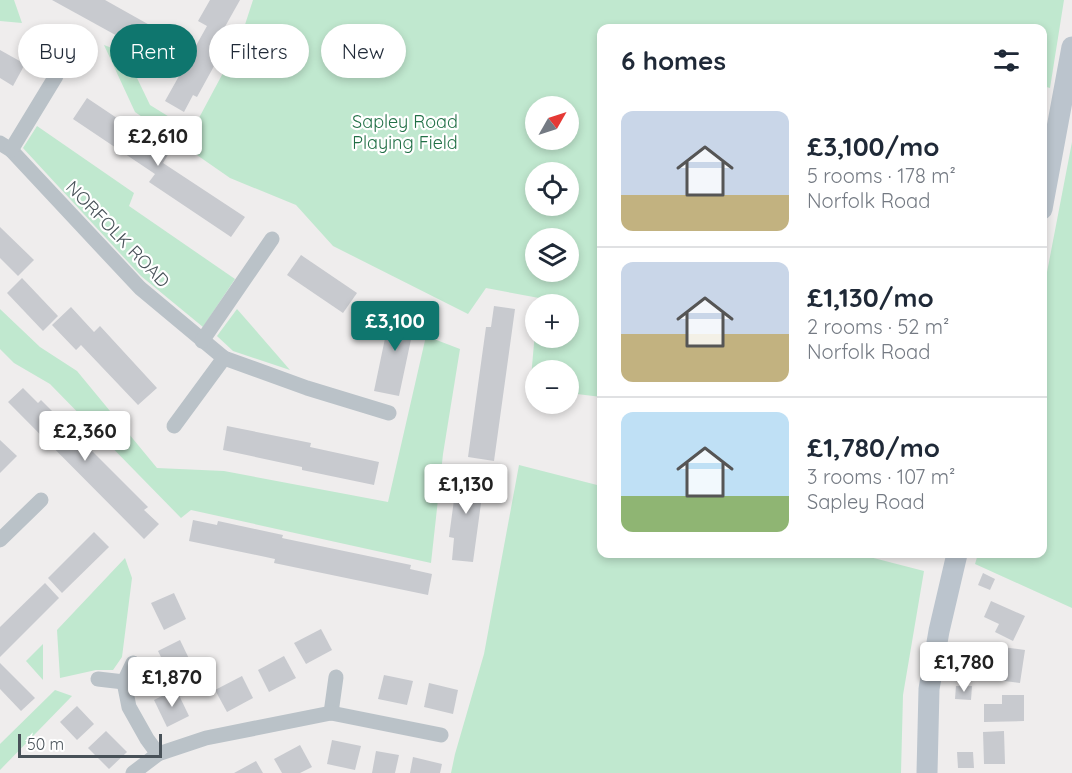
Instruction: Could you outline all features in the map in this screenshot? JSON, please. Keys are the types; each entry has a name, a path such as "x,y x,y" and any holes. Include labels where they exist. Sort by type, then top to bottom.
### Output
{"street":[{"path":"1047,182 1072,47"},
{"name":"NORFOLK ROAD","path":"55,78 6,147 140,288 224,358 307,388 389,413"},
{"path":"202,341 272,239"},
{"path":"174,426 224,358"},
{"path":"0,540 41,500"},
{"path":"927,773 929,689 939,631 956,558"},
{"path":"133,663 124,682 129,707 158,754"},
{"path":"331,713 336,677"},
{"path":"98,679 124,682"},
{"path":"133,773 158,754 206,738 331,713 441,735"}],"green space":[{"path":"0,0 14,0 22,23 0,21"},
{"name":"Sapley Road Playing Field","path":"253,0 1064,0 1050,88 1047,87 1047,24 597,24 597,396 579,394 579,360 533,360 534,348 579,348 579,294 525,295 486,288 468,314 333,246 296,205 230,178 135,112 119,78 137,78 150,105 192,131 220,78 309,78 309,24 245,24"},
{"name":"Sapley Road Playing Field","path":"104,45 110,47 110,58"},
{"path":"37,126 134,193 129,206 235,279 203,327 141,276 23,148"},
{"path":"1072,142 1072,608 975,564 977,558 1047,558 1047,272"},
{"path":"0,309 40,347 77,371 157,468 224,471 388,502 426,336 460,349 443,454 431,563 191,510 181,518 50,384 14,363 0,349"},
{"path":"237,309 290,370 233,351 217,336"},
{"path":"519,465 597,485 597,558 874,558 924,571 903,695 901,773 451,773 484,654"},
{"path":"125,558 132,578 122,657 113,670 96,670 60,678 57,630"},
{"path":"43,644 43,680 26,661"},
{"path":"55,690 72,696 0,770 0,744"}],"building":[{"path":"52,0 105,0 148,24 110,24 110,32"},
{"path":"210,0 240,0 226,24 209,24 209,75 197,97 193,95 184,112 165,101 178,78 197,78 197,44 207,26 198,21"},
{"path":"0,50 18,60 18,77 13,86 0,78"},
{"path":"87,98 169,153 163,163 245,217 231,237 149,182 155,174 73,119"},
{"path":"0,227 34,260 18,276 0,258"},
{"path":"301,255 357,293 343,313 287,275"},
{"path":"22,278 58,316 43,331 7,293"},
{"path":"392,305 413,309 408,329 413,330 399,396 374,391"},
{"path":"494,306 515,309 494,461 468,457 486,327 491,327"},
{"path":"71,307 94,332 100,326 157,388 138,405 81,345 76,350 52,325"},
{"path":"23,388 38,403 41,400 148,507 144,510 159,524 144,539 8,402"},
{"path":"227,426 311,443 310,447 379,462 374,485 223,450"},
{"path":"0,440 17,456 0,473"},
{"path":"458,470 485,474 473,562 452,560 454,538 449,537"},
{"path":"193,520 217,525 218,521 283,535 282,538 411,565 410,569 432,574 428,595 274,563 275,559 189,541"},
{"path":"94,532 109,547 62,593 48,578"},
{"path":"983,573 995,579 990,590 978,585"},
{"path":"45,583 59,598 0,657 0,627"},
{"path":"174,593 186,619 164,630 151,603"},
{"path":"991,601 1025,616 1013,641 995,632 999,624 984,617"},
{"path":"321,629 332,650 306,664 294,643"},
{"path":"180,640 193,667 171,677 158,651"},
{"path":"1002,647 1025,650 1020,683 997,680"},
{"path":"284,656 296,678 269,692 258,670"},
{"path":"959,661 974,664 971,679 956,676"},
{"path":"0,663 35,698 21,711 0,689"},
{"path":"384,675 413,681 407,705 378,699"},
{"path":"242,676 253,698 227,712 215,690"},
{"path":"429,683 458,690 453,714 424,707"},
{"path":"956,686 972,686 971,700 955,699"},
{"path":"176,689 189,716 167,727 154,700"},
{"path":"1002,695 1024,695 1024,721 984,722 984,704 1002,704"},
{"path":"77,706 94,724 77,740 60,722"},
{"path":"106,731 127,752 109,769 88,748"},
{"path":"1004,731 1005,764 984,764 983,732"},
{"path":"332,740 361,746 355,770 327,764"},
{"path":"300,745 312,767 300,773 282,773 274,759"},
{"path":"376,751 399,755 395,773 372,773"},
{"path":"957,752 973,752 974,768 958,768"},
{"path":"413,757 442,764 440,773 410,773"},
{"path":"256,761 263,773 234,773"}]}
